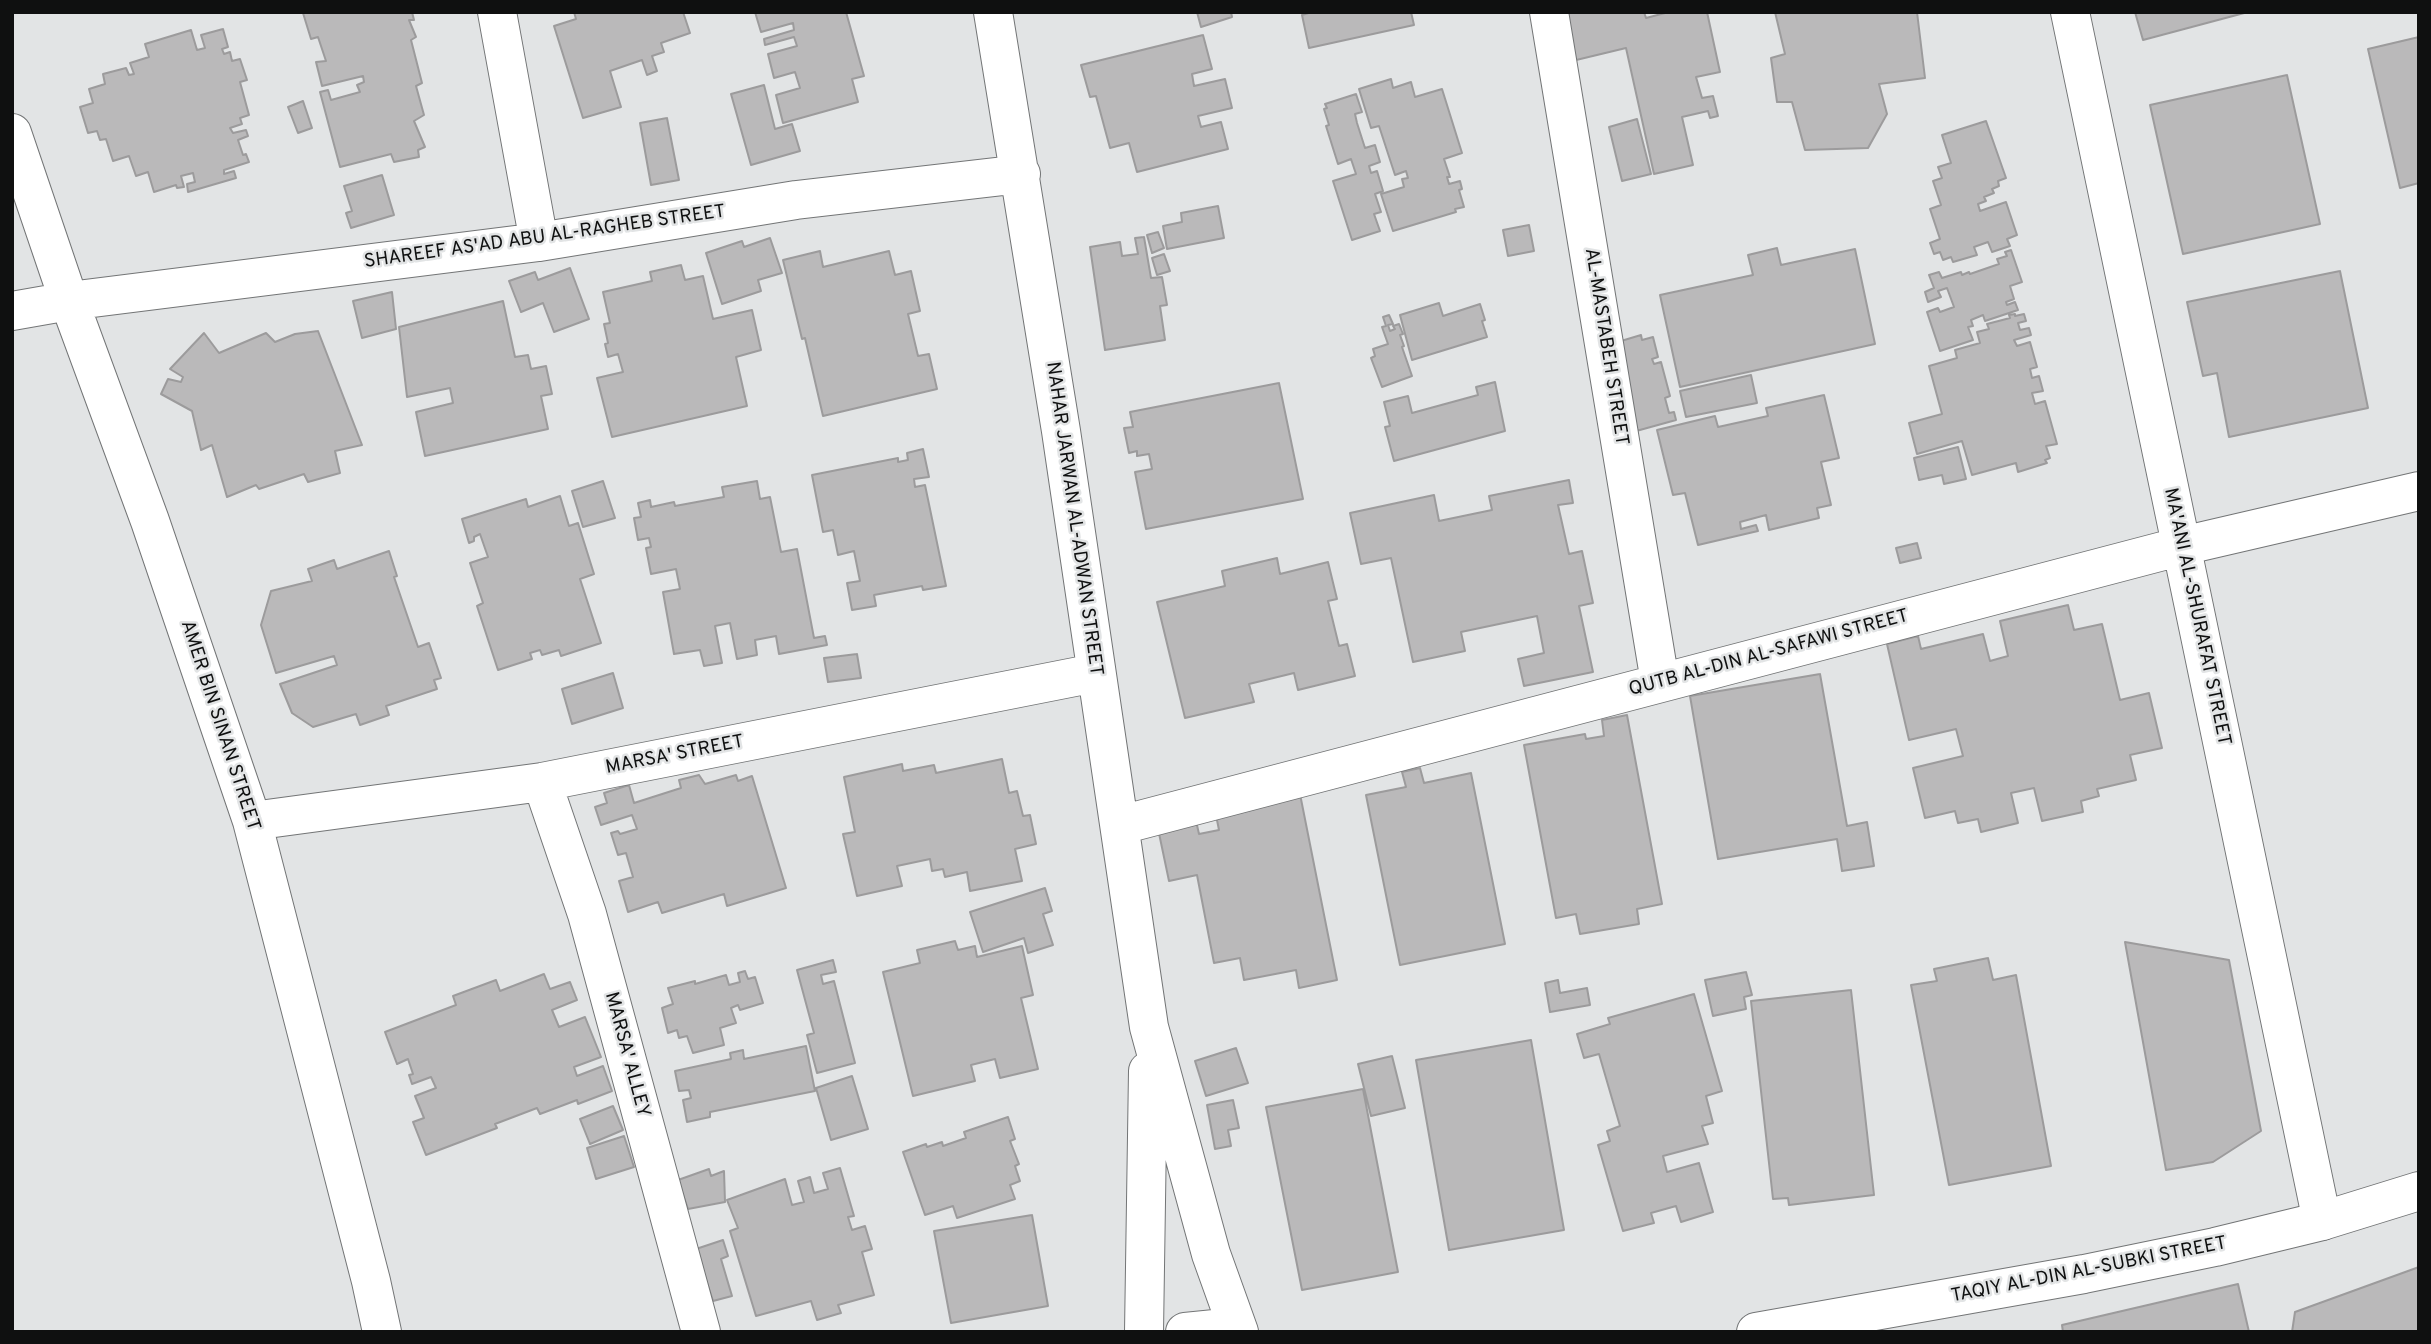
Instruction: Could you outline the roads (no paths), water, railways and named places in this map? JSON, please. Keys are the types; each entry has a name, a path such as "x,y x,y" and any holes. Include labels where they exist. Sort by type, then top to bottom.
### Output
{"street":[{"path":"497,12 538,242"},
{"name":"NAHAR JARWAN AL-ADWAN STREET","path":"993,12 1061,430 1149,1027 1212,1254 1239,1332"},
{"name":"AL-MASTABEH STREET","path":"1549,12 1660,682"},
{"name":"MA'ANI AL-SHURAFAT STREET","path":"2070,12 2322,1221"},
{"name":"AMER BIN SINAN STREET","path":"12,133 69,302 150,521 252,821 382,1332"},
{"name":"SHAREEF AS'AD ABU AL-RAGHEB STREET","path":"12,311 538,242 796,200 1020,174"},
{"name":"QUTB AL-DIN AL-SAFAWI STREET","path":"1121,825 2182,545 2419,491"},
{"name":"MARSA' STREET","path":"252,821 541,782 1095,673"},
{"name":"MARSA' ALLEY","path":"541,782 587,914 701,1332"},
{"name":"NAHAR JARWAN AL-ADWAN STREET","path":"1144,1332 1149,1027"},
{"name":"TAQIY AL-DIN AL-SUBKI STREET","path":"1755,1332 1882,1321 2215,1247 2322,1221 2419,1191"},
{"path":"1185,1332 1214,1329 1225,1332"}]}
